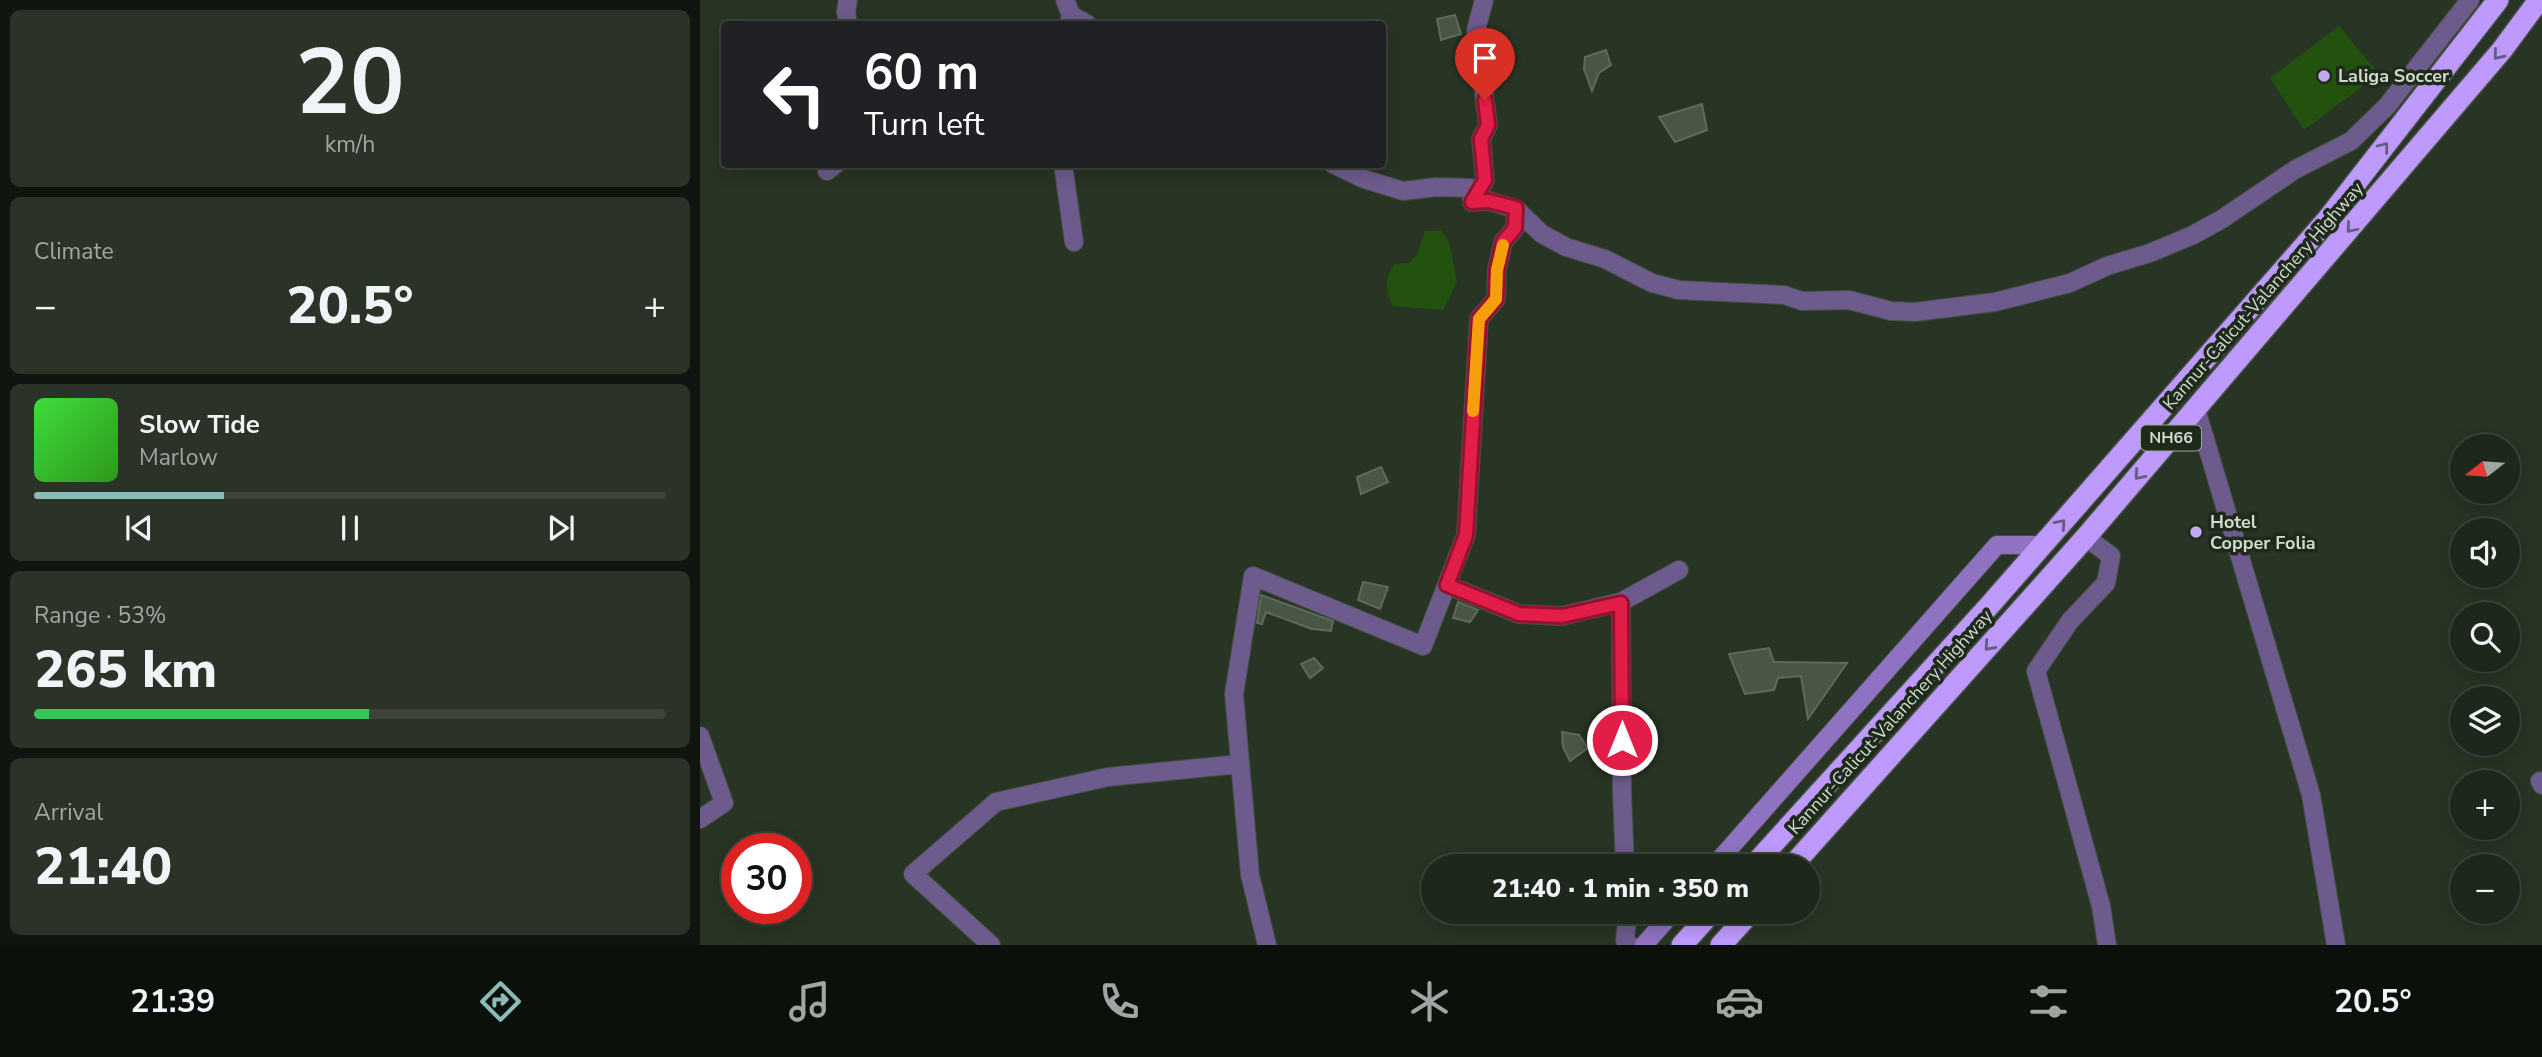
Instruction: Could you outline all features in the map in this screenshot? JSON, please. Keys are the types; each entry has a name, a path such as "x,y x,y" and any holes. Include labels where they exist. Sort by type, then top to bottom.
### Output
{"highway":[{"name":"Kannur-Calicut-Valanchery Highway","path":"1765,854 2042,545 2327,220 2498,0"},
{"name":"Kannur-Calicut-Valanchery Highway","path":"1803,854 2086,537 2502,50 2539,0"},
{"path":"1682,945 1701,924"},
{"path":"1721,945 1740,924"}],"street":[{"path":"848,0 848,21"},
{"path":"1472,202 1485,180 1481,139 1488,125 1476,30 1484,0"},
{"path":"1472,202 1489,201 1516,208 1542,234 1566,247 1605,258 1652,283 1679,290 1784,295 1809,301 1849,300 1891,311 1915,312 2017,298 2070,284 2107,266 2150,253 2193,235 2222,219 2296,169 2351,141 2387,106 2470,0"},
{"path":"1064,168 1074,242"},
{"path":"1341,168 1364,179 1403,191 1436,187 1471,188 1472,202"},
{"path":"1267,945 1250,876 1234,694 1253,576 1423,646 1466,535 1479,319 1496,299 1497,270 1503,242 1515,228 1516,208"},
{"path":"2196,409 2311,795 2336,945"},
{"path":"2086,537 2111,556 2106,583 2070,621 2036,671 2101,906 2107,945"},
{"path":"1725,854 1997,545 2042,545"},
{"path":"1447,585 1519,614 1562,616 1621,603 1679,570"},
{"path":"1621,603 1624,854"},
{"path":"700,736 724,803 700,819"},
{"path":"991,945 913,874 996,802 1108,777 1240,764"},
{"path":"1627,924 1625,940 1630,945"},
{"path":"1644,945 1662,924"}],"green space":[{"name":"Laliga Soccer","path":"2339,26 2379,74 2304,130 2270,78"},
{"path":"1425,231 1442,231 1449,242 1457,282 1443,310 1393,306 1387,289 1391,270 1394,264 1409,263 1418,253"}],"building":[{"path":"1455,15 1461,34 1441,40 1437,19"},
{"path":"1606,50 1611,65 1599,73 1592,91 1584,69 1585,57"},
{"path":"1702,104 1707,130 1675,142 1659,117"},
{"path":"1381,467 1388,482 1361,494 1357,477"},
{"path":"1363,582 1388,587 1380,609 1358,600"},
{"path":"1261,595 1333,621 1331,631 1312,629 1266,612 1262,624 1257,623"},
{"path":"1458,602 1478,610 1470,622 1453,618"},
{"path":"1769,648 1774,662 1847,663 1808,719 1801,676 1778,678 1774,690 1745,694 1729,654"},
{"path":"1314,658 1323,668 1310,678 1301,664"},
{"path":"1562,732 1579,735 1588,748 1570,761 1563,747"}],"slow traffic":[{"path":"1473,411 1479,319 1496,299 1497,270 1503,245"}],"place":[{"name":"Laliga Soccer","path":"2324,76"},
{"name":"Hotel Copper Folia","path":"2196,532"}],"route":[{"path":"1485,100 1488,125 1481,139 1481,159 1485,180 1472,202 1489,201 1516,208 1515,228 1503,242 1497,270 1496,299 1479,319 1466,535 1447,585 1519,614 1562,616 1621,603 1622,740"}]}
